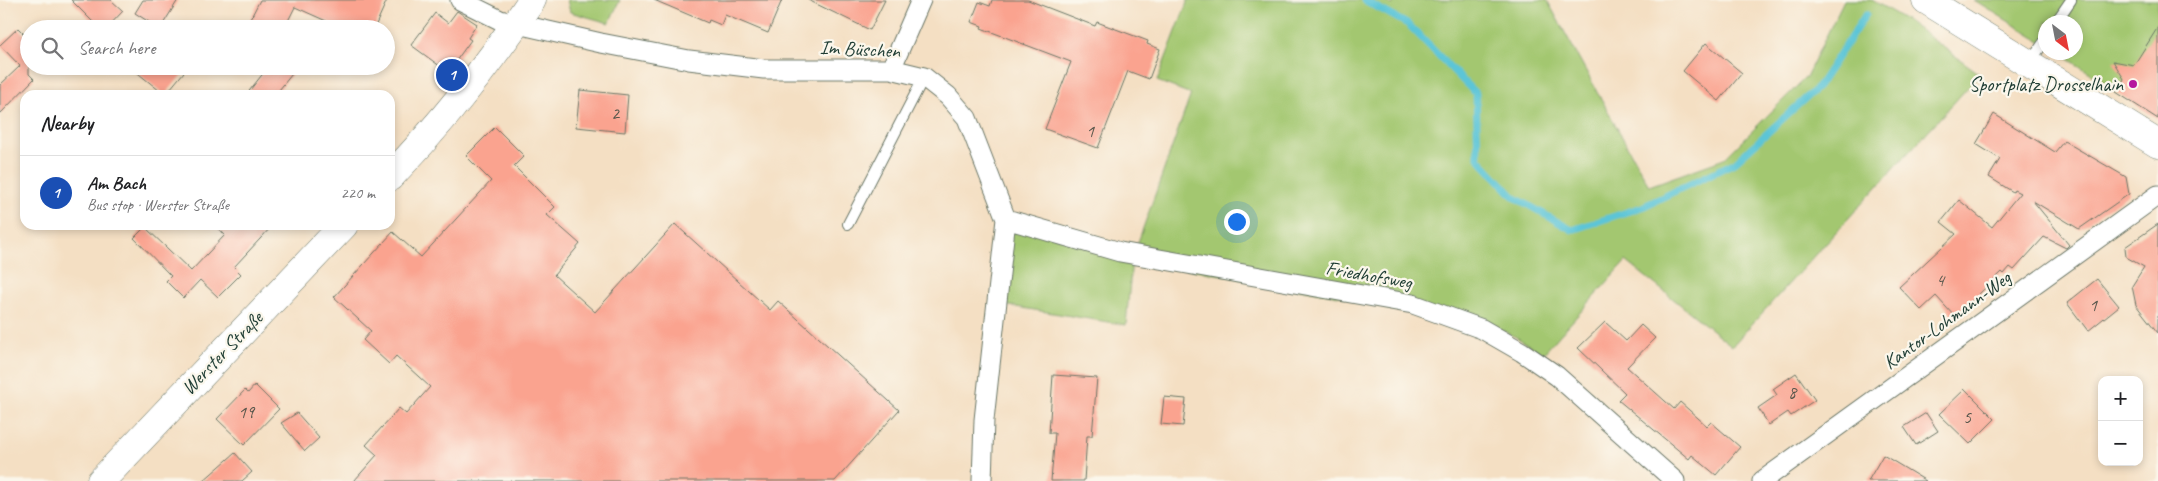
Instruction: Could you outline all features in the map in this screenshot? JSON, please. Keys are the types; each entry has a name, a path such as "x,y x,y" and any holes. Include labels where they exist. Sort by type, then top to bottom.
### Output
{"main road":[{"path":"395,172 423,143 517,23 532,0"},
{"path":"1926,0 2158,144"},
{"name":"Werster Straße","path":"101,481 339,230"}],"street":[{"name":"Im Büschen","path":"460,0 500,20 601,43 689,60 764,69 891,70 924,77 948,96 967,118 1006,220 984,420 982,481"},
{"path":"891,70 921,0"},
{"name":"Kantor-Lohmann-Weg","path":"1762,481 2158,195"},
{"name":"Friedhofsweg","path":"1006,220 1120,252 1413,304 1482,329 1522,352 1557,376 1675,481"}],"lane":[{"path":"2061,15 2071,0"},
{"path":"2029,65 2038,51"},
{"path":"848,224 924,77"}],"green space":[{"path":"567,0 620,0 609,23 570,12"},
{"path":"1188,0 1384,0 1392,5 1396,0 1547,0 1649,186 1724,159 1806,77 1844,0 1872,0 1906,20 1980,74 1732,346 1626,261 1543,354 1516,337 1484,322 1132,259 1191,94 1157,81"},
{"name":"Sportplatz Drosselhain","path":"1974,0 2158,0 2158,116 2070,60 2083,60 2083,15 2038,15 2038,40"},
{"path":"1011,224 1132,259 1126,325 1004,305"}],"building":[{"path":"71,0 111,0 123,11 114,20 91,20"},
{"path":"143,0 178,0 166,20 146,20 135,13"},
{"path":"260,0 387,0 378,20 324,20 295,7 288,20 250,20"},
{"path":"654,0 782,0 768,33 725,15 721,25 709,20 708,23"},
{"path":"808,0 885,0 870,30"},
{"path":"992,0 1028,0 1095,26 1097,22 1148,41 1147,44 1160,49 1149,79 1128,71 1098,148 1045,129 1071,62 981,28 982,26 971,22 979,2 990,6"},
{"path":"457,11 477,24 468,38 471,40 448,72 411,45 435,13 448,23"},
{"path":"2158,27 2158,119 2116,92 2124,79 2113,61 2134,65"},
{"path":"18,28 20,30 20,66 0,45"},
{"path":"1706,43 1742,73 1719,101 1683,71"},
{"path":"20,66 20,75 30,75 34,79 23,90 20,90 20,93 0,114 0,85"},
{"path":"140,75 182,75 169,90 159,90"},
{"path":"262,75 291,75 279,90 250,90"},
{"path":"580,90 628,95 625,132 576,127"},
{"path":"1994,114 2055,152 2064,141 2126,177 2129,194 2079,229 2033,201 2069,245 2066,248 2044,237 2014,270 2010,267 2004,274 2002,272 1955,317 1936,296 1921,310 1899,287 1956,234 1941,222 1959,200 1992,227 2020,193 2014,190 2013,192 1989,177 2000,159 1976,144"},
{"path":"495,127 524,156 514,166 555,207 547,215 580,244 554,275 595,312 675,224 770,310 778,301 899,410 835,481 354,481 377,455 366,445 399,408 406,414 430,387 396,356 389,364 363,340 371,331 334,297 393,232 421,257 491,181 466,156"},
{"path":"2158,224 2158,333 2136,305 2132,286 2144,267 2126,257 2125,247"},
{"path":"142,230 148,230 191,271 225,235 220,230 268,230 234,267 241,274 218,297 200,280 183,298 166,281 171,276 134,238"},
{"path":"2097,279 2119,306 2088,331 2067,303"},
{"path":"1605,322 1626,341 1641,325 1655,338 1627,367 1674,409 1680,402 1707,426 1711,422 1740,447 1716,475 1692,455 1689,459 1618,400 1625,393 1578,348"},
{"path":"1796,373 1815,400 1791,416 1788,412 1769,425 1758,408 1777,395 1773,389"},
{"path":"1053,375 1097,378 1092,436 1087,436 1084,481 1051,481 1055,433 1049,433"},
{"path":"255,385 279,409 244,445 217,419 245,390 248,393"},
{"path":"1965,389 1995,419 1970,444 1939,414"},
{"path":"1164,397 1186,399 1183,426 1161,424"},
{"path":"297,413 319,438 305,451 281,423"},
{"path":"1926,413 1938,431 1916,445 1904,427"},
{"path":"235,453 252,472 242,481 203,481"},
{"path":"1883,455 1926,481 1868,481"}],"waterway":[{"path":"1364,0 1409,25 1476,94 1478,158 1514,197 1572,230 1642,207 1734,163 1818,87 1866,14"}],"place":[{"name":"Am Bach","path":"452,75"},
{"name":"Sportplatz Drosselhain","path":"2133,84"}]}
